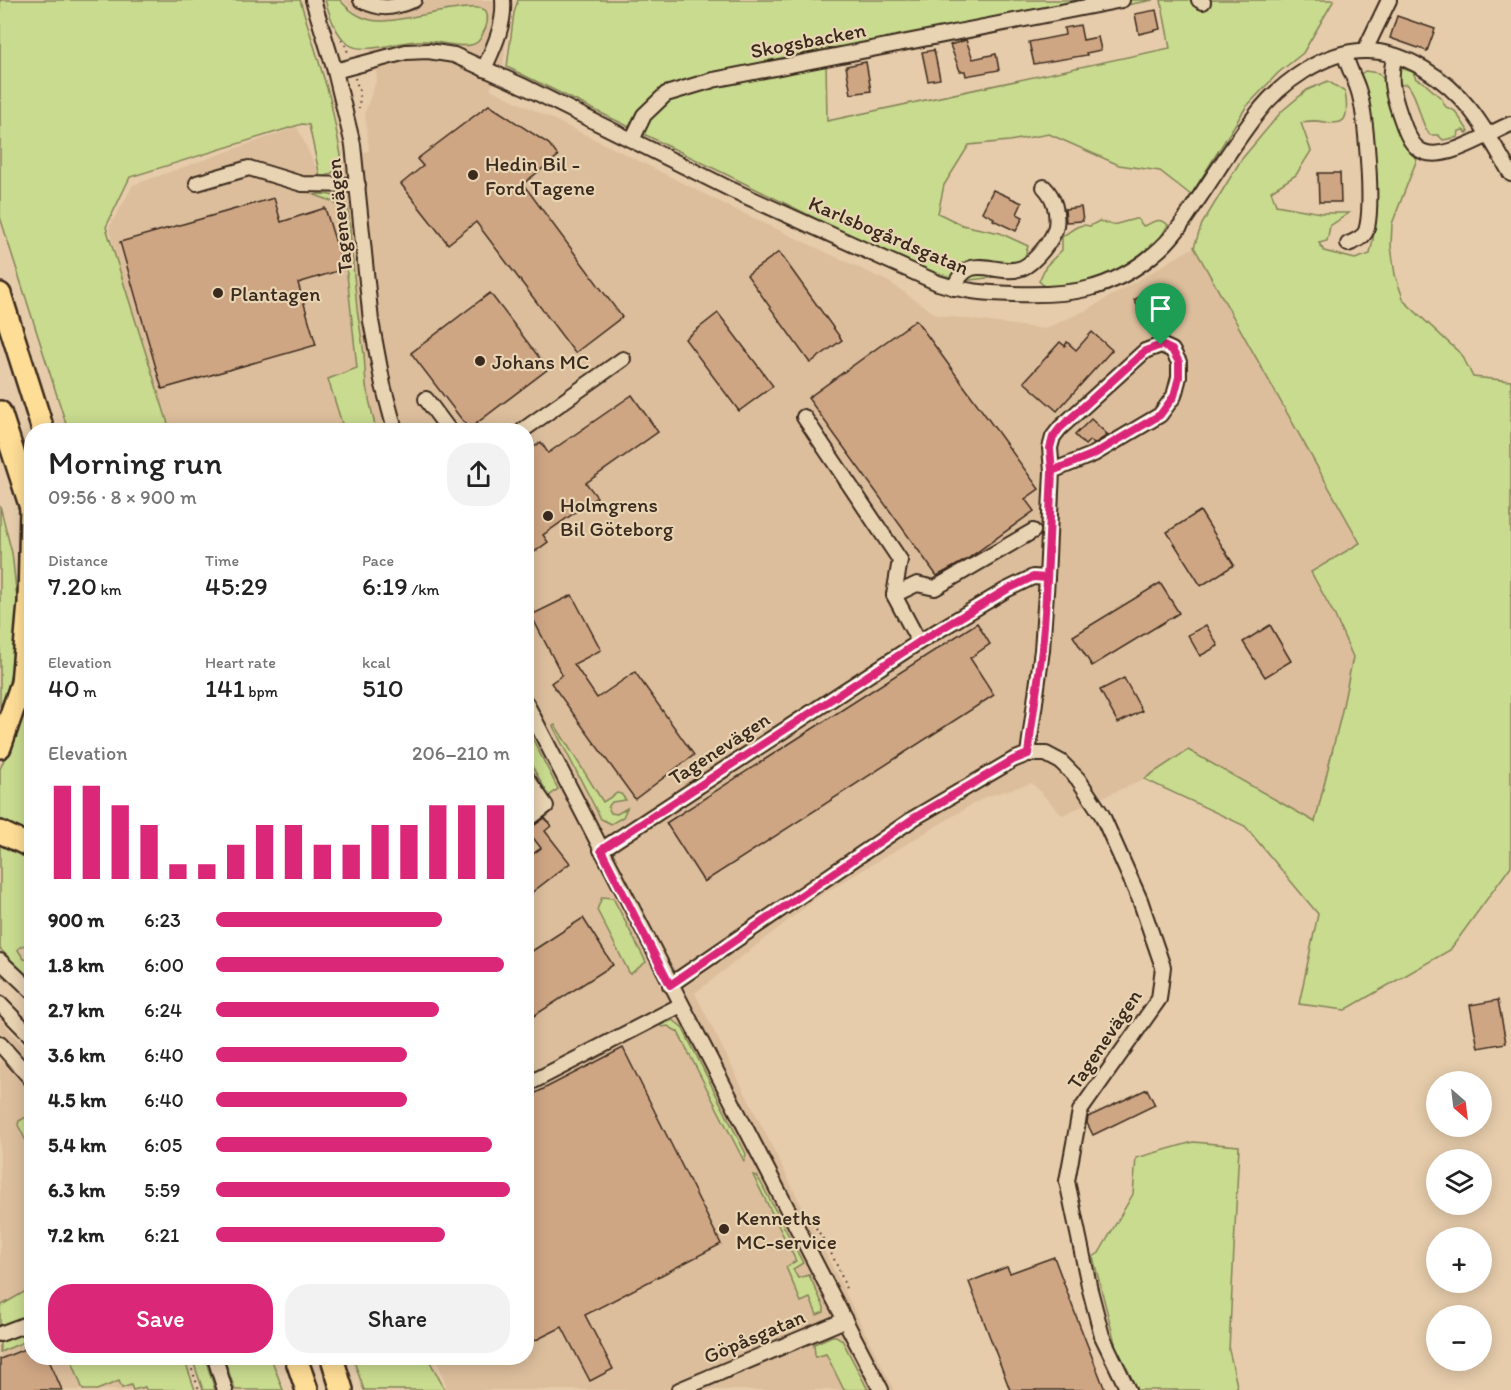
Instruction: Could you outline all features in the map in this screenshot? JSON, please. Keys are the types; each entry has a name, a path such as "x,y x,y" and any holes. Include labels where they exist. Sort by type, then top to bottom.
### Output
{"highway":[{"path":"0,294 41,423"},
{"path":"0,412 24,488"},
{"path":"0,747 22,683 24,660"},
{"path":"0,832 24,843"},
{"path":"298,1365 307,1390"},
{"path":"334,1365 342,1390"}],"street":[{"name":"Tagenevägen","path":"313,0 335,71 353,145 371,321 383,385 393,423"},
{"path":"361,0 373,6 390,8 414,0"},
{"path":"484,69 498,39 504,12 503,0"},
{"name":"Skogsbacken","path":"632,140 644,115 666,94 713,80 1122,0"},
{"path":"1365,50 1389,0"},
{"name":"Karlsbogårdsgatan","path":"335,71 406,52 428,51 454,55 741,194 938,284 974,293 1050,296 1084,291 1106,284 1132,270 1155,254 1178,229 1257,113 1280,88 1309,68 1365,50 1395,56 1421,66 1446,84 1470,109 1511,174"},
{"path":"1345,55 1347,66 1358,90 1368,158 1368,220 1365,233 1348,244"},
{"path":"1395,56 1390,73 1395,99 1406,132 1417,148 1425,153 1446,153 1511,124"},
{"path":"197,183 249,168 302,184 358,185"},
{"path":"954,288 961,274 973,268 1020,269 1039,255 1056,228 1055,207 1051,195 1044,187"},
{"path":"670,985 914,818 1013,760 1028,754 1042,650 1052,471 1050,448 1053,437 1145,351 1161,345 1172,350 1179,362 1179,377 1174,396 1160,415 1094,454 1052,471"},
{"path":"533,423 623,358"},
{"path":"426,399 444,423"},
{"path":"804,417 900,560 894,595 919,642"},
{"path":"894,595 916,584 935,588 1033,531"},
{"name":"Tagenevägen","path":"601,850 919,642 1006,590 1033,577 1047,578"},
{"path":"534,719 881,1390"},
{"name":"Tagenevägen","path":"1028,754 1046,754 1061,762 1078,779 1102,815 1140,900 1163,967 1159,999 1080,1111 1067,1181 1089,1290 1102,1336 1128,1390"},
{"path":"534,789 546,806 534,815"},
{"path":"0,961 24,984"},
{"path":"0,1004 24,1029"},
{"path":"534,1080 681,1005"},
{"path":"0,1044 24,1071"},
{"name":"Göpåsgatan","path":"679,1390 845,1320"},
{"path":"0,1334 24,1325"},
{"path":"217,1365 225,1390"}],"path":[{"path":"190,1365 199,1390"}],"shaded area":[{"path":"342,0 511,0 503,65 490,89 889,282 937,315 1044,329 1087,310 1194,247 1360,544 1335,616 1353,657 1315,822 1188,750 1144,779 1062,815 1032,783 985,797 821,895 695,993 894,1390 448,1390 439,1365 534,1365 534,423 162,423 109,228 133,185 297,127 319,174 369,150 365,113 377,78 365,20"},
{"path":"0,1018 24,1048 24,1365 182,1365 191,1390 0,1390"}],"green space":[{"path":"0,0 300,0 330,98 342,160 336,169 331,174 320,177 309,125 302,124 130,177 106,227 168,423 66,423 0,217"},
{"path":"325,0 340,0 359,16 377,21 480,8 486,11 487,22 480,39 471,45 423,41 371,48 354,47 348,44 336,29"},
{"path":"518,0 1153,0 826,62 827,121 1170,48 1161,0 1334,0 1303,53 1278,73 1246,107 1191,195 1160,171 1119,165 1049,134 969,145 944,185 938,213 962,225 1000,233 1028,246 1020,274 962,281 909,264 507,67 514,13"},
{"path":"1398,67 1413,72 1416,79 1423,82 1441,98 1446,107 1455,111 1469,132 1459,131 1458,137 1443,140 1438,135 1430,135 1411,90 1407,84 1401,85 1398,78"},
{"path":"1365,71 1378,73 1386,81 1397,126 1417,159 1392,224 1391,246 1395,275 1404,301 1462,355 1473,377 1511,381 1511,866 1450,950 1345,1010 1299,1004 1318,914 1245,826 1144,779 1188,750 1315,822 1353,657 1335,616 1311,572 1360,543 1194,247 1202,224 1241,160 1282,111 1307,90 1328,81 1345,92 1347,108 1345,117 1341,122 1335,123 1310,121 1301,123 1311,151 1296,175 1271,191 1276,205 1321,213 1349,213 1330,226 1327,241 1319,243 1324,251 1355,259 1370,254 1376,209 1376,186 1371,142 1358,76"},
{"path":"315,195 335,196 348,208 366,386 374,423 342,423 328,379 357,368 340,209 334,202"},
{"path":"1138,219 1143,226 1159,221 1168,225 1159,240 1144,254 1115,274 1079,289 1045,287 1039,281 1046,266 1062,250 1062,237 1072,230 1082,225 1090,226 1099,221 1113,225"},
{"path":"0,506 12,553 20,612 17,614 11,673 0,707"},
{"path":"24,704 24,833 0,820 0,769 17,729"},
{"path":"555,725 603,802 617,793 626,800 612,802 608,807 611,813 617,814 627,808 623,817 611,824 601,819 553,726"},
{"path":"534,742 558,789 549,796 534,769"},
{"path":"0,841 24,852 24,945 18,950 24,959 24,972 0,949"},
{"path":"602,897 613,898 646,962 630,974 597,910"},
{"path":"673,1020 682,1027 742,1146 746,1154 744,1161 678,1032 668,1026 660,1025"},
{"path":"24,1118 24,1137 18,1125 19,1121"},
{"path":"1193,1142 1239,1146 1229,1350 1238,1390 1135,1390 1117,1351 1093,1257 1099,1253 1133,1194 1136,1158"},
{"path":"753,1175 757,1176 760,1181 803,1263 793,1269 798,1278 809,1275 824,1307 824,1312 817,1315 810,1298 801,1302 786,1267 796,1261"},
{"path":"24,1292 24,1319 0,1329 0,1306"},
{"path":"24,1329 24,1342 0,1352 0,1340"},
{"path":"832,1336 842,1340 868,1390 844,1390 826,1354 816,1357 814,1344"},
{"path":"74,1365 186,1365 195,1390 146,1390 145,1387 133,1390 131,1385 122,1388 119,1381 97,1390 83,1390"},
{"path":"194,1365 207,1365 215,1390 203,1390"},
{"path":"226,1365 274,1365 283,1390 235,1390"},
{"path":"355,1365 432,1365 445,1390 364,1390"}],"building":[{"path":"1156,10 1160,29 1139,34 1135,14"},
{"path":"1397,16 1435,29 1427,51 1390,38"},
{"path":"1080,25 1083,40 1098,37 1101,50 1086,53 1087,55 1034,64 1029,42 1065,35 1064,28"},
{"path":"966,40 973,59 996,54 999,70 966,76 965,71 960,71 950,45"},
{"path":"934,50 940,79 928,81 922,52"},
{"path":"866,62 871,91 851,94 846,66"},
{"path":"489,105 549,144 558,156 523,184 622,317 575,353 476,222 448,244 401,184 423,166 417,159"},
{"path":"1318,173 1340,173 1341,202 1319,202"},
{"path":"993,190 1022,203 1017,214 1023,217 1016,231 982,212"},
{"name":"Plantagen","path":"274,198 281,222 325,208 344,269 298,283 316,345 162,389 120,242"},
{"path":"1081,207 1083,221 1066,222 1065,209"},
{"path":"779,252 842,340 810,363 747,275"},
{"path":"1154,288 1171,317 1151,329 1134,300"},
{"name":"Johans MC","path":"490,293 548,369 477,423 464,423 411,353"},
{"path":"718,313 773,386 739,411 685,339"},
{"path":"916,320 1039,489 1025,499 1034,511 966,560 937,576 808,398"},
{"path":"1092,332 1112,350 1057,411 1024,382 1060,342 1065,346 1067,342 1076,350"},
{"path":"632,395 658,432 586,483 597,497 543,535 548,542 534,552 534,447 541,442 548,453"},
{"path":"1091,419 1108,435 1094,444 1090,440 1085,445 1075,435"},
{"path":"1200,511 1234,565 1201,586 1167,532"},
{"path":"1160,583 1179,613 1092,666 1073,636"},
{"path":"572,595 601,650 574,664 597,698 635,672 694,755 635,799 551,683 562,675 534,621 534,614"},
{"path":"977,623 990,644 970,658 994,695 704,882 666,823"},
{"path":"1206,625 1218,646 1200,656 1188,635"},
{"path":"1270,625 1291,661 1265,677 1243,642"},
{"path":"1124,678 1142,711 1118,723 1100,690"},
{"path":"545,818 551,826 545,831 570,863 534,891 534,853 541,848 534,839 534,825"},
{"path":"583,918 613,965 534,1016 534,950"},
{"path":"1498,1000 1506,1043 1478,1048 1470,1005"},
{"path":"623,1048 721,1244 585,1315 613,1369 590,1381 562,1327 534,1341 534,1094"},
{"path":"1147,1089 1155,1105 1093,1135 1087,1123 1088,1117"},
{"path":"1054,1257 1105,1390 1010,1390 969,1282 1007,1267 1010,1273"},
{"path":"24,1349 24,1365 51,1365 62,1390 0,1390 0,1359"}],"place":[{"name":"Hedin Bil - Ford Tagene","path":"473,175"},
{"name":"Plantagen","path":"218,293"},
{"name":"Johans MC","path":"480,361"},
{"name":"Holmgrens Bil Göteborg","path":"548,516"},
{"name":"Kenneths MC-service","path":"724,1229"}],"route":[{"path":"1161,345 1145,351 1053,437 1050,448 1052,471 1047,578 1033,577 1006,590 919,642 601,850 670,985 914,818 1013,760 1028,754 1042,650 1047,578 1049,542 1052,471 1094,454 1160,415 1174,396 1179,377 1179,362 1172,350 1161,345"}]}
